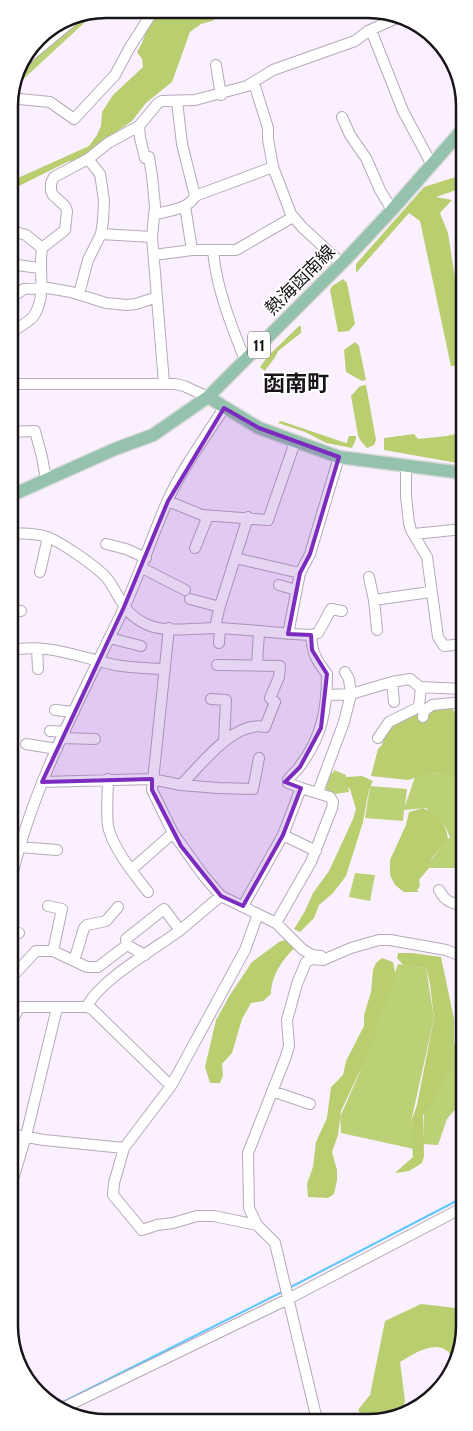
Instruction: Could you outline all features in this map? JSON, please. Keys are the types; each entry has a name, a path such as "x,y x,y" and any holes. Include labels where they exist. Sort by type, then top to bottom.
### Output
{"main road":[{"name":"熱海函南線","path":"18,492 153,434 208,397 342,263 392,210 456,137"},
{"path":"208,397 259,428 339,457 456,472"}],"street":[{"path":"18,100 50,102 74,119 115,74 149,18"},
{"path":"18,327 35,315 43,289 40,268 42,248 65,230 67,222 65,206 53,196 51,180 54,176 88,160 108,143 138,126 158,103 162,101 195,100 254,83 266,73 355,41 371,30 391,21"},
{"path":"39,49 64,28"},
{"path":"371,30 400,104 432,165"},
{"path":"216,66 221,94"},
{"path":"254,83 268,128 273,167 293,217 342,263"},
{"path":"177,101 182,144 195,196"},
{"path":"342,116 350,135 366,158 384,199 392,210"},
{"path":"138,126 145,158 149,158 156,214 152,237 164,383"},
{"path":"79,294 88,260 101,234 104,222 104,193 100,174 88,160"},
{"path":"156,214 185,206 195,196 273,167"},
{"path":"185,206 192,250"},
{"path":"154,255 192,250 236,250 293,217"},
{"path":"18,233 26,235 42,248"},
{"path":"101,234 152,237"},
{"path":"213,250 216,273 232,328 245,360"},
{"path":"18,265 40,268"},
{"path":"18,293 24,289 60,289 97,301 127,305 157,297"},
{"path":"18,384 164,383 184,386 208,397"},
{"path":"18,842 42,782 144,563 168,501 224,408"},
{"path":"18,432 34,431 41,450 46,480"},
{"path":"168,501 202,515 268,520 295,442"},
{"path":"288,634 300,573 310,554 339,457"},
{"path":"406,465 408,516 411,530 426,557 436,629 441,644 448,647 456,645"},
{"path":"194,548 208,516"},
{"path":"219,643 217,628 220,607 248,517"},
{"path":"414,534 456,530"},
{"path":"18,533 33,534 56,540 104,574 124,607 133,616 156,627 217,628 311,636 318,634 331,609 342,610"},
{"path":"40,572 48,537"},
{"path":"106,544 126,549 188,594 220,607"},
{"path":"235,558 300,573"},
{"path":"369,577 378,630"},
{"path":"278,585 296,590"},
{"path":"374,600 430,592"},
{"path":"169,628 152,790 173,833 202,875 221,896 276,923 302,949 312,955 327,958"},
{"path":"257,664 260,632"},
{"path":"276,923 316,851 333,802 330,797 288,783 288,780 300,767 321,728 327,695 328,674 312,650 311,636"},
{"path":"109,638 141,646"},
{"path":"37,648 38,669"},
{"path":"18,649 57,649 117,665 165,669"},
{"path":"181,785 224,741 255,725 265,727 275,702 270,698 279,677 280,666 257,664 217,665"},
{"path":"318,792 344,722 351,694 346,672"},
{"path":"327,695 351,694 392,682 410,679 421,687 456,689"},
{"path":"392,682 394,702"},
{"path":"378,738 389,722 419,707 421,687"},
{"path":"211,699 226,700 224,741"},
{"path":"424,717 424,711 432,705 456,703"},
{"path":"55,710 74,712"},
{"path":"50,731 95,739"},
{"path":"26,744 57,749"},
{"path":"42,782 152,779 181,785 254,789 258,758"},
{"path":"108,779 108,825 131,870 148,892"},
{"path":"244,906 283,835 301,788"},
{"path":"131,870 173,833"},
{"path":"283,835 316,851"},
{"path":"18,850 57,850"},
{"path":"439,890 445,900 450,904 455,904"},
{"path":"87,1007 93,997 104,986 180,930 221,896"},
{"path":"48,906 62,909 53,951"},
{"path":"74,961 84,928 87,925 106,921 118,907"},
{"path":"127,945 126,939 164,909 180,930"},
{"path":"257,1225 214,1216 197,1216 142,1230 113,1195 114,1183 124,1148 171,1086 245,950 258,914"},
{"path":"316,1414 275,1243 257,1225 249,1208 248,1153 285,1060 289,1046 287,1020 297,984 306,962 312,959 323,960 351,948 378,940 390,940 446,950 455,954"},
{"path":"18,970 36,950 53,951 87,967 98,967 127,945"},
{"path":"127,945 145,954"},
{"path":"18,1007 87,1007 95,1012 171,1086"},
{"path":"18,1162 57,1008"},
{"path":"272,1091 310,1104"},
{"path":"18,1135 124,1148"},
{"path":"69,1405 455,1212"}],"highlighted area":[{"path":"224,408 259,428 339,457 310,554 300,573 288,634 311,635 312,650 327,674 321,728 300,767 285,782 301,788 283,835 243,906 221,896 181,846 152,790 152,779 42,782 124,607 168,501"}],"green space":[{"path":"156,18 217,18 201,24 190,32 172,82 146,103 132,121 109,137 86,157 67,162 18,186 18,178 89,146 101,126 102,112 113,95 143,67 142,59 137,52 147,29"},
{"path":"88,19 20,82 27,66 47,39 61,29"},
{"path":"456,177 456,190 436,197 452,200 440,213 448,233 456,278 456,365 451,366 420,221 409,213 356,273 356,264 424,187"},
{"path":"343,279 347,283 355,324 349,331 338,332 330,290 332,286"},
{"path":"301,326 301,333 278,351 265,371 260,367 269,355"},
{"path":"355,342 359,346 366,380 362,381 346,372 344,350"},
{"path":"366,385 376,440 374,445 367,448 358,435 351,396 360,386"},
{"path":"281,421 346,443 349,436 356,436 356,439 352,448 326,443 305,432 278,423"},
{"path":"414,434 418,439 456,434 456,463 384,450 384,438"},
{"path":"439,700 451,707 456,714 455,778 433,772 408,780 371,776 378,749 382,745 386,731 393,723 418,713 428,702"},
{"path":"334,770 346,775 349,792 335,794 327,792 325,787 330,772 333,773"},
{"path":"433,772 455,778 455,868 429,868 430,861 450,837 445,826 426,808 404,810 403,821 365,818 370,786 407,789 405,806 415,777"},
{"path":"362,776 373,781 369,789 363,822 346,876 333,893 319,905 314,918 300,932 294,929 313,893 329,871 356,809 350,789 344,783 347,777"},
{"path":"423,808 441,820 446,829 448,840 431,859 429,868 419,880 420,886 417,890 419,892 404,892 395,885 390,875 390,860 406,825 409,812"},
{"path":"355,873 375,875 370,901 349,897"},
{"path":"291,938 298,945 279,967 273,980 271,994 263,1001 251,1003 242,1019 232,1053 222,1064 223,1076 220,1083 210,1083 205,1067 216,1020 252,962 279,942"},
{"path":"398,953 441,957 454,1019 454,1046 450,1068 433,1102 423,1115 424,1156 422,1163 409,1171 395,1173 413,1157 411,1122 417,1105 434,1018 426,968 403,965 397,958"},
{"path":"382,958 393,962 396,977 379,1020 372,1045 341,1111 338,1135 332,1152 337,1170 334,1194 328,1198 308,1197 307,1184 313,1167 316,1142 327,1118 331,1087 343,1075 346,1061 364,1026 364,1015 371,992 373,970 376,963"},
{"path":"398,964 426,968 434,1018 411,1122 414,1149 341,1133 340,1117 359,1074"},
{"path":"455,1044 455,1109 447,1119 438,1145 423,1144 424,1114 449,1068"},
{"path":"421,1304 455,1308 453,1349 450,1355 442,1348 428,1348 400,1362 405,1401 404,1406 385,1412 361,1414 358,1410 370,1395 385,1321"}],"waterway":[{"path":"289,1288 455,1202"},
{"path":"63,1402 282,1292"}],"district":[{"name":"函南町","path":"296,383"}]}
